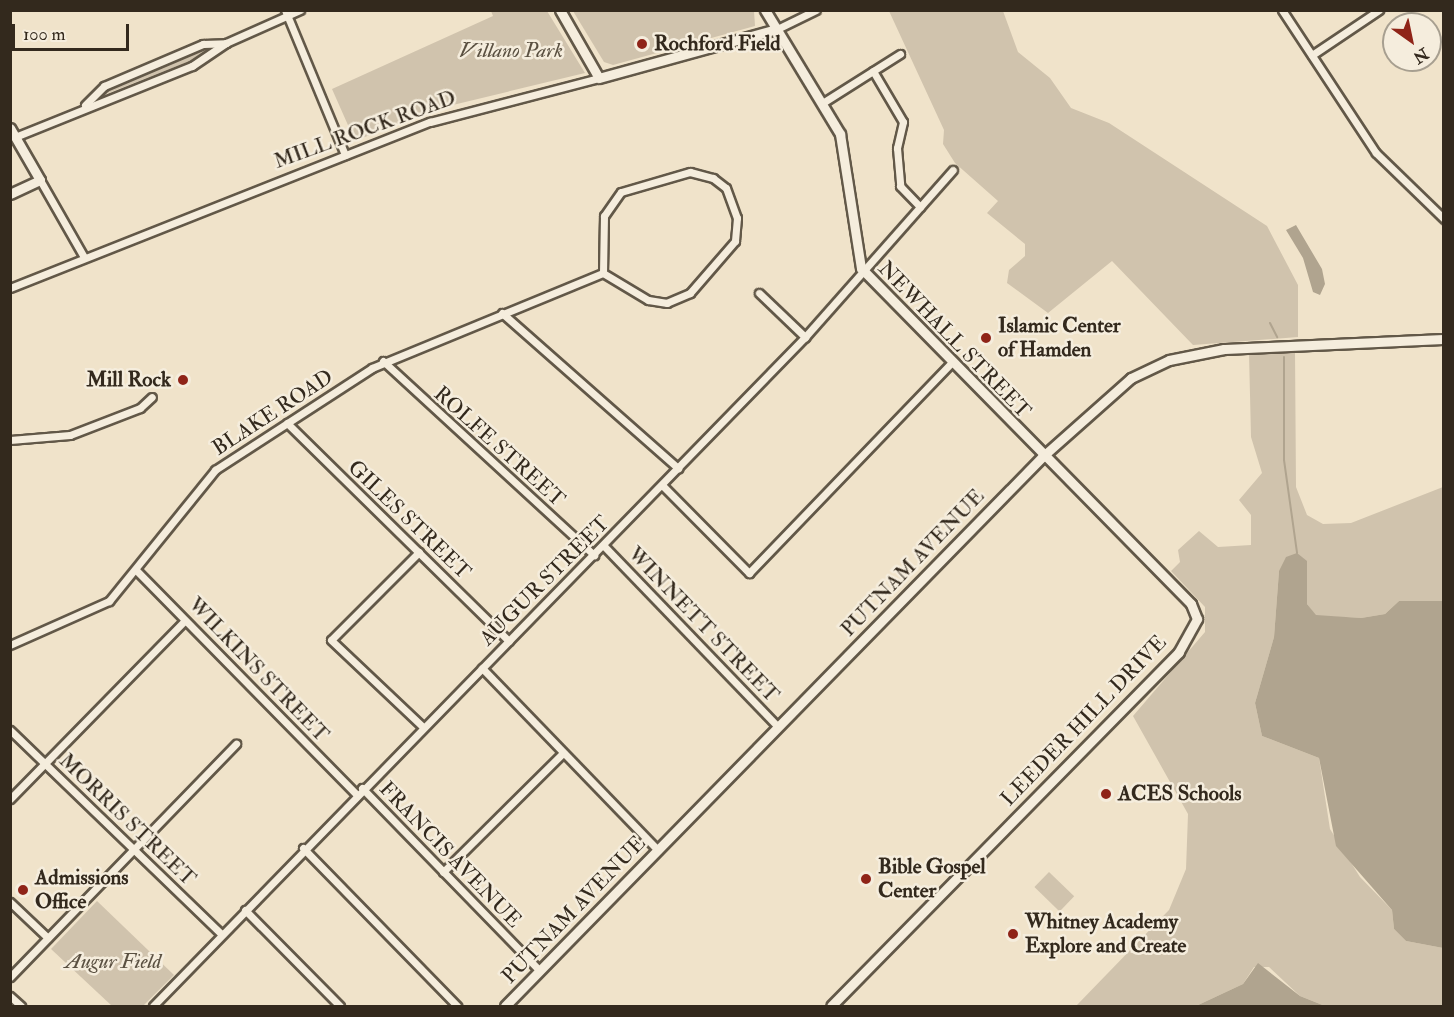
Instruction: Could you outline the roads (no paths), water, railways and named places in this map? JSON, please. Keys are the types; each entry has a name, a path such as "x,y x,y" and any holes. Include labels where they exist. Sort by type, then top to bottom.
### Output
{"street":[{"path":"84,257 13,132 85,105 101,104 192,66 226,43 286,13 300,10"},
{"path":"560,10 599,78"},
{"name":"NEWHALL STREET","path":"765,10 824,102 847,156 855,254 865,273 1042,457"},
{"path":"777,29 816,10"},
{"path":"1282,10 1376,153 1443,219"},
{"path":"1312,55 1379,10"},
{"path":"286,13 345,155"},
{"name":"MILL ROCK ROAD","path":"10,288 430,122 777,29"},
{"path":"85,105 104,86 203,44 226,43"},
{"path":"824,102 900,54"},
{"path":"873,71 903,122 897,148 900,186 920,207"},
{"name":"AUGUR STREET","path":"153,1006 303,848 604,546 805,337 865,273 953,170"},
{"path":"690,172 704,174 726,188 737,218 735,241 690,293 656,302 603,273 604,216 621,192 690,172"},
{"path":"10,194 40,180"},
{"name":"BLAKE ROAD","path":"10,645 98,609 136,570 215,470 384,361 603,273"},
{"path":"759,293 805,337"},
{"path":"502,313 678,468"},
{"name":"PUTNAM AVENUE","path":"505,1006 1042,457 1131,378 1179,357 1224,349 1443,339"},
{"name":"ROLFE STREET","path":"384,361 594,555"},
{"path":"662,485 749,573 951,363"},
{"path":"10,440 70,435 140,408 152,397"},
{"name":"GILES STREET","path":"286,423 509,641"},
{"name":"LEEDER HILL DRIVE","path":"831,1006 1179,652 1196,626 1191,604 1042,457"},
{"name":"WINNETT STREET","path":"604,546 778,727"},
{"path":"419,552 332,640 423,727"},
{"name":"WILKINS STREET","path":"136,570 359,791"},
{"path":"10,799 185,620"},
{"path":"482,668 658,850"},
{"name":"MORRIS STREET","path":"10,730 221,934"},
{"path":"10,977 236,744"},
{"path":"443,872 562,753"},
{"name":"FRANCIS AVENUE","path":"359,791 540,971"},
{"path":"303,848 457,1006"},
{"path":"10,902 48,938"},
{"path":"245,910 334,1005"},
{"path":"10,996 21,1006"}],"waterway":[{"path":"1270,323 1277,337"},
{"path":"1284,357 1284,460 1297,553"}],"place":[{"name":"Rochford Field","path":"642,44"},
{"name":"Islamic Center of Hamden","path":"986,338"},
{"name":"Mill Rock","path":"183,380"},
{"name":"ACES Schools","path":"1106,794"},
{"name":"Bible Gospel Center","path":"866,879"},
{"name":"Admissions Office","path":"23,890"},
{"name":"Whitney Academy Explore and Create","path":"1013,934"}],"park label":[{"name":"Villano Park","path":"511,51"},
{"name":"Augur Field","path":"113,962"}]}
